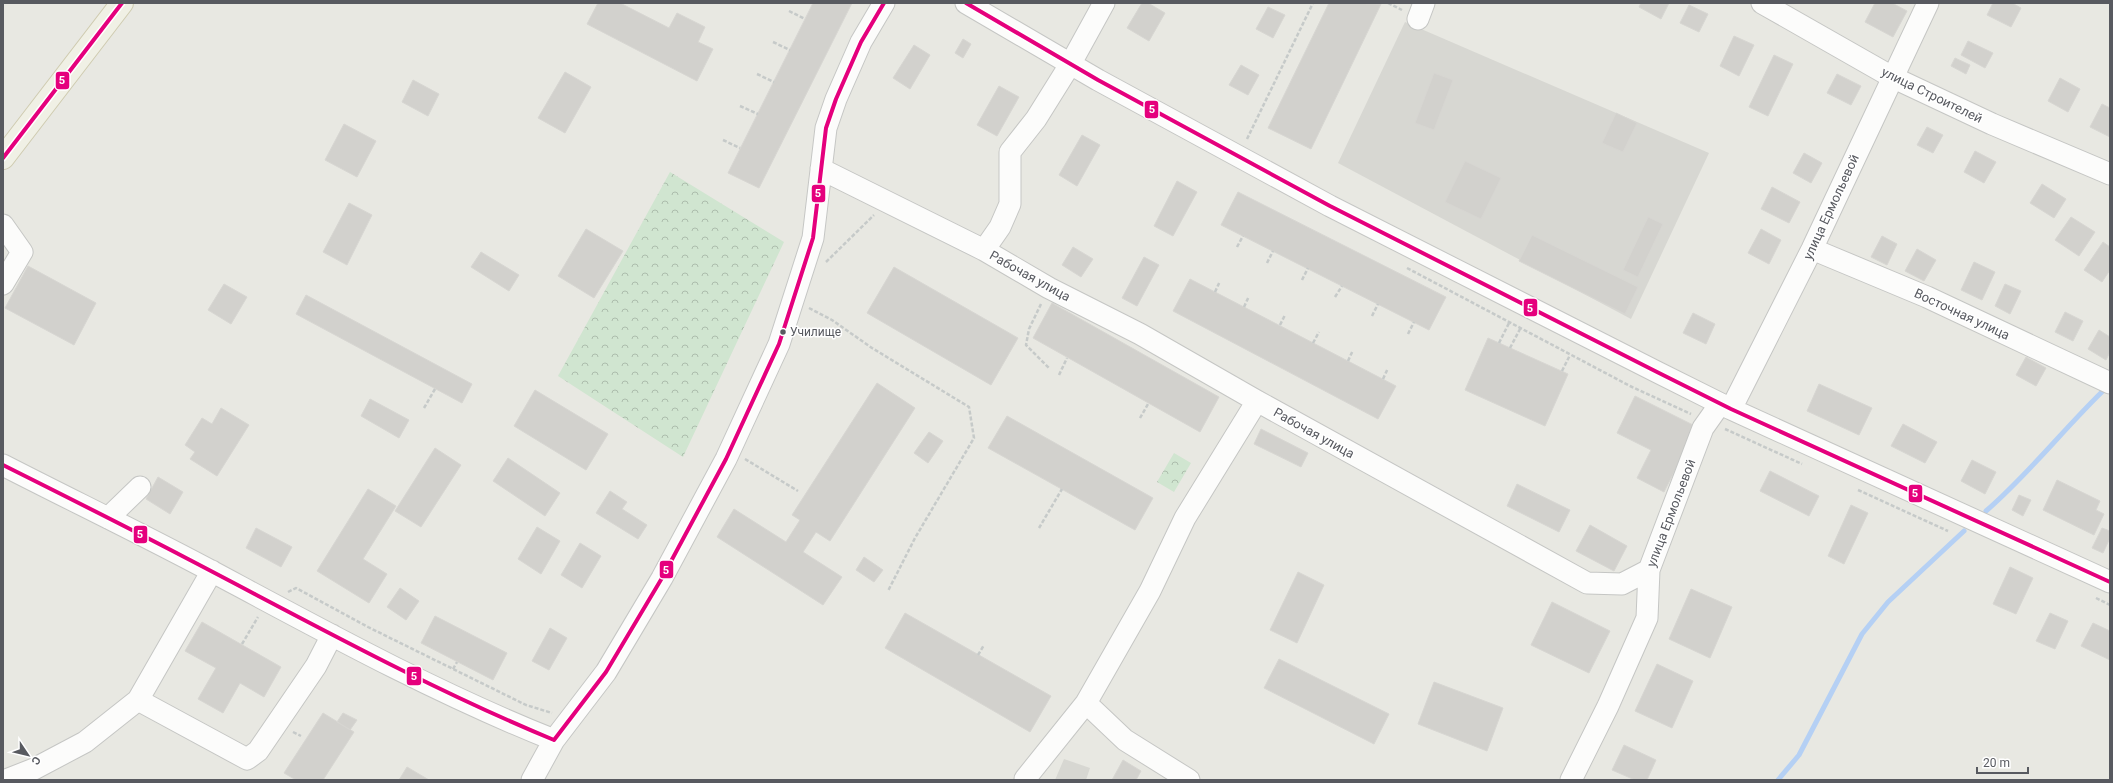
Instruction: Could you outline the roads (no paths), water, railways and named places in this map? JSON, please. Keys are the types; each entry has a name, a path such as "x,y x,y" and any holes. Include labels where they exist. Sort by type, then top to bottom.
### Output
{"main road":[{"path":"3,158 122,3"}],"street":[{"path":"532,780 554,740 606,672 662,578 730,450 779,344 814,238 826,128 836,99 861,42 884,3"},
{"path":"966,3 1239,157 1330,206 1725,407 2110,582"},
{"name":"Рабочая улица","path":"984,250 1000,227 1010,204 1010,152 1036,119 1071,63 1104,3"},
{"name":"улица Строителей","path":"1762,3 1892,77 1992,124 2110,174"},
{"name":"улица Ермольевой","path":"1571,780 1608,706 1647,618 1649,570 1703,428 1725,407 1812,248 1928,3"},
{"name":"Рабочая улица","path":"821,169 984,250 1050,288 1140,334 1257,401 1587,583 1622,584 1649,570"},
{"path":"3,225 22,252 3,284"},
{"name":"Восточная улица","path":"1812,248 1927,297 2110,383"},
{"path":"1025,779 1086,703 1150,591 1185,518 1257,401"},
{"path":"3,465 212,571 267,602 488,713 554,740"},
{"path":"108,518 140,487"},
{"path":"6,780 34,769 85,742 138,700 212,571"},
{"path":"138,700 247,759 262,746 316,666 332,635"},
{"path":"1086,703 1125,740 1189,780"}],"waterway":[{"path":"1986,511 2033,466 2107,387"},
{"path":"1778,780 1799,755 1862,634 1888,602 1964,531"}],"place":[{"name":"Училище","path":"783,332"}]}
